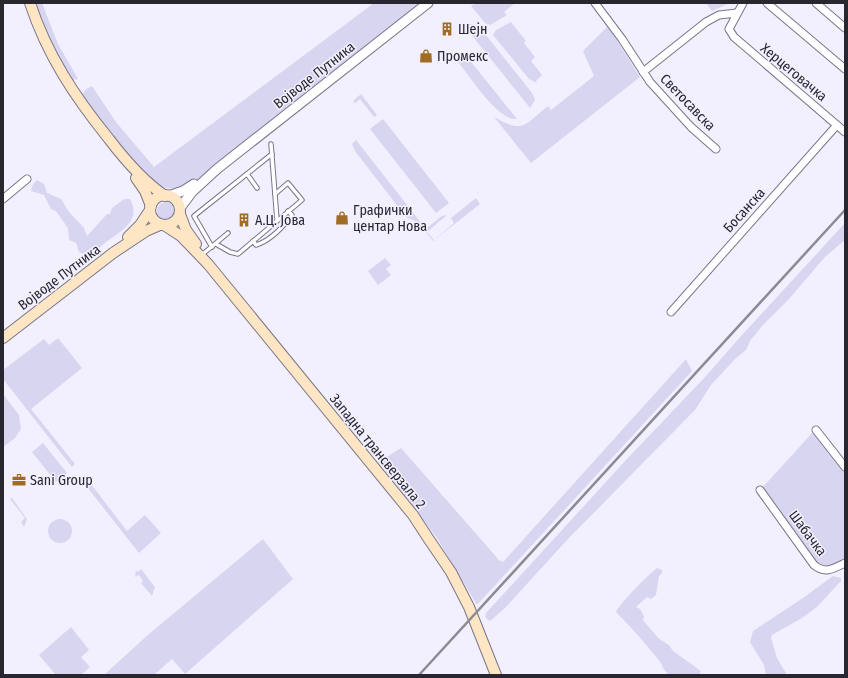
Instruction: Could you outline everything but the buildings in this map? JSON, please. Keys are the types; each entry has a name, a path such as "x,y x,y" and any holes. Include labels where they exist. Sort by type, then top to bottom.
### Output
{"main road":[{"path":"30,3 41,34 66,82 123,157 145,191 151,208 152,217 162,225 174,223 180,211 176,200 166,196 150,186 123,157"},
{"path":"151,208 158,198 166,196"},
{"name":"Војводе Путника","path":"113,253 140,225 151,208"},
{"name":"Западна трансверзала 2","path":"180,211 186,230 208,264"},
{"name":"Војводе Путника","path":"3,338 113,253 146,231 162,225"},
{"name":"Западна трансверзала 2","path":"162,225 181,236 208,264 421,526 451,572 469,607 496,675"}],"street":[{"name":"Војводе Путника","path":"180,211 192,192 217,169 428,3"},
{"name":"Светосавска","path":"595,3 622,39 643,72 681,116 716,149"},
{"path":"737,13 743,3"},
{"path":"767,3 845,70"},
{"path":"816,3 845,28"},
{"name":"Светосавска","path":"643,72 706,22 719,15 737,13"},
{"name":"Херцеговачка","path":"737,13 729,29 740,43 845,132"},
{"name":"Босанска","path":"671,312 837,125"},
{"name":"Војводе Путника","path":"166,196 187,189 217,169"},
{"path":"3,199 27,179"},
{"path":"816,430 845,467"},
{"name":"Шабачка","path":"760,490 814,565 820,569 826,570 845,563"}],"lane":[{"path":"271,144 277,220"},
{"path":"272,154 194,216 214,245 238,254 302,200 288,183 275,194"},
{"path":"247,174 257,188"},
{"path":"253,242 256,245 261,244 275,234 292,215 288,211"},
{"path":"204,253 228,233"}],"shaded area":[{"path":"33,3 42,3 58,44 78,79 71,80 54,53"},
{"path":"374,3 424,3 196,181 184,186 165,188 147,177 81,97 86,89 92,86 116,122 154,167"},
{"path":"476,3 515,3 504,12 507,15 490,25 485,23 471,6"},
{"path":"706,3 730,3 712,11"},
{"path":"511,22 526,41 524,43 535,57 531,61 542,75 536,81 537,83 529,79 493,35 496,30"},
{"path":"472,24 482,30 532,93 535,100 530,108 466,28"},
{"path":"608,26 640,77 531,163 494,117 512,125 523,125 548,106 551,110 594,76 583,51"},
{"path":"463,52 517,119 509,118 501,113 483,95 455,58"},
{"path":"361,94 377,115 374,117 360,99 355,103 353,101"},
{"path":"383,119 449,203 436,213 370,129"},
{"path":"356,140 422,224 406,217 355,151 352,144"},
{"path":"37,180 44,184 47,193 61,199 69,212 84,228 87,236 107,214 110,214 112,208 124,199 130,199 133,207 132,219 128,225 94,252 84,254 79,252 76,243 69,240 68,228 56,211 51,209 44,195 31,191 33,184"},
{"path":"476,198 480,204 433,241 424,230 442,216 447,215 427,232 434,240 454,223 451,218"},
{"path":"162,202 170,202 175,207 173,218 170,220 162,220 157,215 157,207"},
{"path":"845,223 845,240 825,257 789,299 762,326 750,341 746,350 736,358 711,385 695,410 568,539 505,608 490,621 485,617 486,613 626,460 705,377"},
{"path":"385,258 391,265 386,269 391,275 378,285 368,271"},
{"path":"58,338 82,368 31,409 75,464 72,467 3,379 3,370 44,339 49,345"},
{"path":"686,359 692,371 477,605 437,538 379,462 401,448 499,560 503,562"},
{"path":"3,394 19,415 21,429 15,438 3,447"},
{"path":"814,431 826,447 828,453 845,472 845,560 832,567 819,566 762,488"},
{"path":"43,443 67,473 56,482 32,452"},
{"path":"84,475 127,531 145,515 161,533 139,553 80,478"},
{"path":"12,498 27,519 24,527 21,522 25,518 10,499"},
{"path":"60,519 65,520 71,526 71,536 65,542 60,543 55,542 49,536 48,531 49,526 55,520"},
{"path":"263,539 293,579 185,674 172,659 154,675 108,675 106,673 149,634"},
{"path":"657,568 662,570 662,573 659,576 656,595 651,599 647,597 636,607 640,609 644,616 643,620 659,639 669,645 673,651 701,671 699,675 669,675 634,630 616,612 642,582"},
{"path":"141,569 155,587 152,596 141,583 143,581 139,575 135,577 136,570 138,572"},
{"path":"833,576 841,578 841,581 817,607 802,618 772,635 771,638 777,658 787,675 766,675 764,665 750,642 753,631"},
{"path":"71,627 89,650 81,657 90,667 81,675 56,675 39,655"}],"railway":[{"path":"419,675 845,210"}],"place":[{"name":"Шејн","path":"447,29"},
{"name":"Промекс","path":"426,56"},
{"name":"Графички центар Нова","path":"342,218"},
{"name":"А.Ц. Јова","path":"244,220"},
{"name":"Sani Group","path":"19,480"}]}
